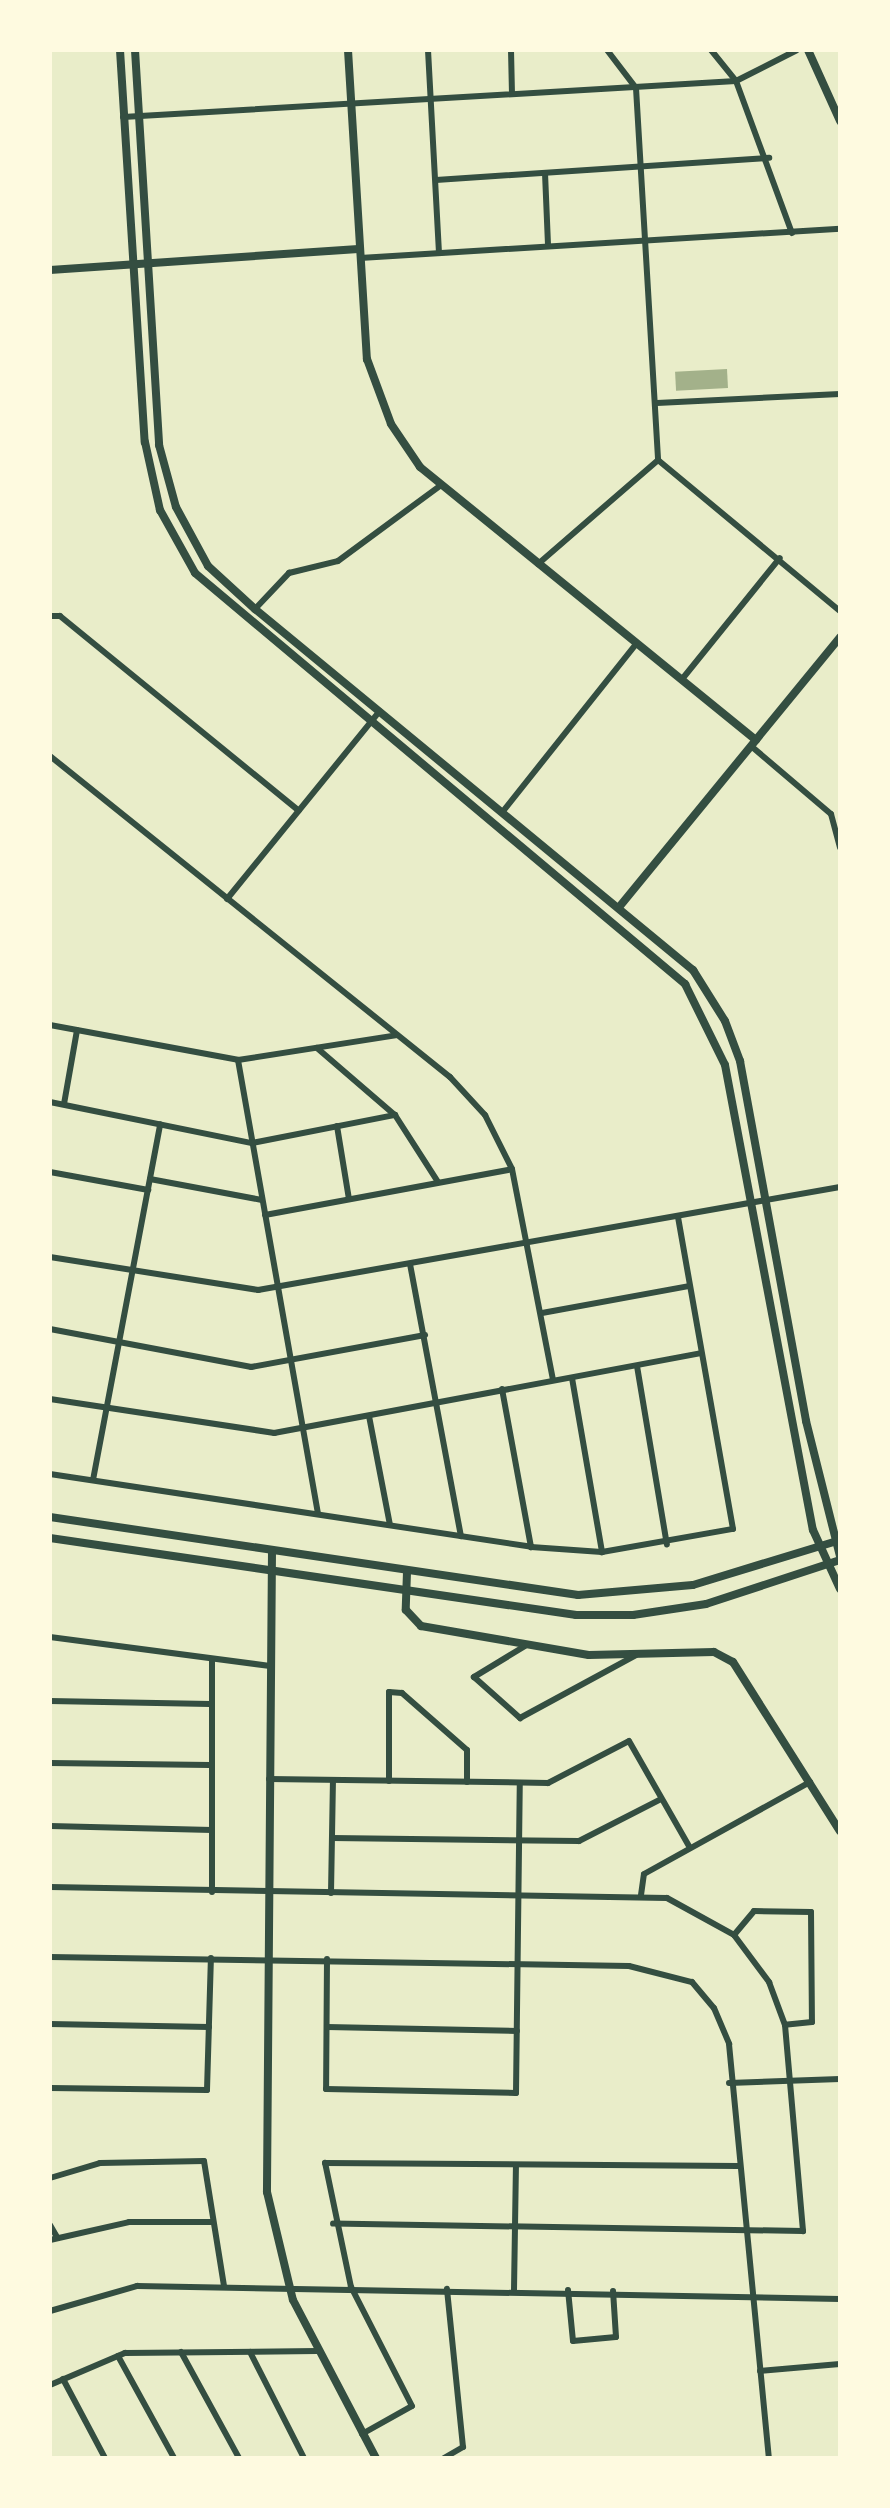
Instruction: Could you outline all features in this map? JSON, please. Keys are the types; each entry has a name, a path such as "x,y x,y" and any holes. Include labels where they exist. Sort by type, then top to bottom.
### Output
{"street":[{"path":"120,50 145,442 160,510 195,573 370,724 611,917 685,984 710,1026 725,1065 819,1547 840,1589"},
{"path":"50,1538 540,1612 633,1615 706,1604 840,1558 740,1062 725,1021 693,970 620,905 255,609 208,566 176,507 160,445 135,50"},
{"path":"348,50 366,359 376,391 420,467 683,678 830,814 840,848"},
{"path":"428,50 438,252"},
{"path":"511,50 512,93"},
{"path":"607,50 636,88 658,460"},
{"path":"712,50 736,81 769,158 792,233"},
{"path":"123,117 736,81 797,50"},
{"path":"808,50 840,121"},
{"path":"436,180 769,158"},
{"path":"544,173 548,246"},
{"path":"50,270 840,230"},
{"path":"657,403 840,394"},
{"path":"658,460 840,611"},
{"path":"537,564 658,460"},
{"path":"255,609 289,573 338,561 442,485"},
{"path":"683,678 780,558"},
{"path":"50,616 60,616 299,811"},
{"path":"611,917 840,637"},
{"path":"504,810 637,642"},
{"path":"227,900 380,710"},
{"path":"50,756 397,1034 484,1115 512,1169 553,1380"},
{"path":"50,1025 238,1060 397,1034"},
{"path":"64,1104 77,1030"},
{"path":"316,1048 395,1116 439,1183"},
{"path":"238,1060 318,1514"},
{"path":"50,1102 252,1142 395,1116"},
{"path":"94,1480 160,1124"},
{"path":"337,1126 349,1199"},
{"path":"265,1215 512,1169"},
{"path":"50,1172 148,1190"},
{"path":"150,1179 262,1200"},
{"path":"50,1257 235,1290 279,1288 840,1187"},
{"path":"50,1474 532,1547 602,1552 667,1545 733,1528 678,1218"},
{"path":"410,1264 461,1536"},
{"path":"542,1314 689,1286"},
{"path":"50,1329 251,1367 425,1335"},
{"path":"50,1398 274,1433 700,1353"},
{"path":"637,1366 667,1545"},
{"path":"572,1378 602,1552"},
{"path":"502,1389 532,1547"},
{"path":"369,1416 390,1525"},
{"path":"50,1517 406,1572 608,1596 693,1585 837,1541"},
{"path":"272,1551 267,2192 288,2286 317,2351 376,2458"},
{"path":"406,1572 406,1610 421,1626 524,1646 637,1654 714,1652 733,1662 840,1831"},
{"path":"50,1637 270,1666"},
{"path":"524,1646 474,1676 520,1718 637,1654"},
{"path":"212,1660 212,1892"},
{"path":"388,1781 388,1692 402,1693 468,1750 467,1782"},
{"path":"50,1702 210,1704"},
{"path":"269,1779 548,1783 628,1741 690,1848"},
{"path":"50,1763 210,1765"},
{"path":"331,1893 333,1780"},
{"path":"327,1959 326,2090 516,2093 520,1782"},
{"path":"642,1895 644,1874 810,1782"},
{"path":"332,1838 578,1841 662,1798"},
{"path":"50,1826 212,1830"},
{"path":"50,1888 642,1895 698,1910 734,1935 769,1982 785,2025 804,2231 332,2224"},
{"path":"734,1935 754,1912 811,1912 812,2022 785,2025"},
{"path":"50,1956 629,1966 692,1982 714,2008 729,2044 729,2083 769,2458"},
{"path":"50,2088 208,2090 211,1958"},
{"path":"50,2024 209,2027"},
{"path":"326,2028 517,2031"},
{"path":"729,2083 840,2079"},
{"path":"50,2178 100,2162 204,2161 224,2286"},
{"path":"362,2434 412,2406 351,2287 332,2224 324,2163 738,2166"},
{"path":"514,2290 516,2166"},
{"path":"50,2224 54,2238 129,2222 211,2222"},
{"path":"50,2310 137,2286 568,2290 840,2299"},
{"path":"444,2458 463,2448 447,2288"},
{"path":"568,2290 572,2341 616,2337 613,2291"},
{"path":"250,2351 304,2458"},
{"path":"50,2385 118,2356 317,2351"},
{"path":"181,2352 239,2458"},
{"path":"118,2356 174,2458"},
{"path":"760,2371 840,2364"},
{"path":"63,2379 105,2458"}],"shaded area":[{"path":"727,369 728,388 676,391 675,372"}]}
